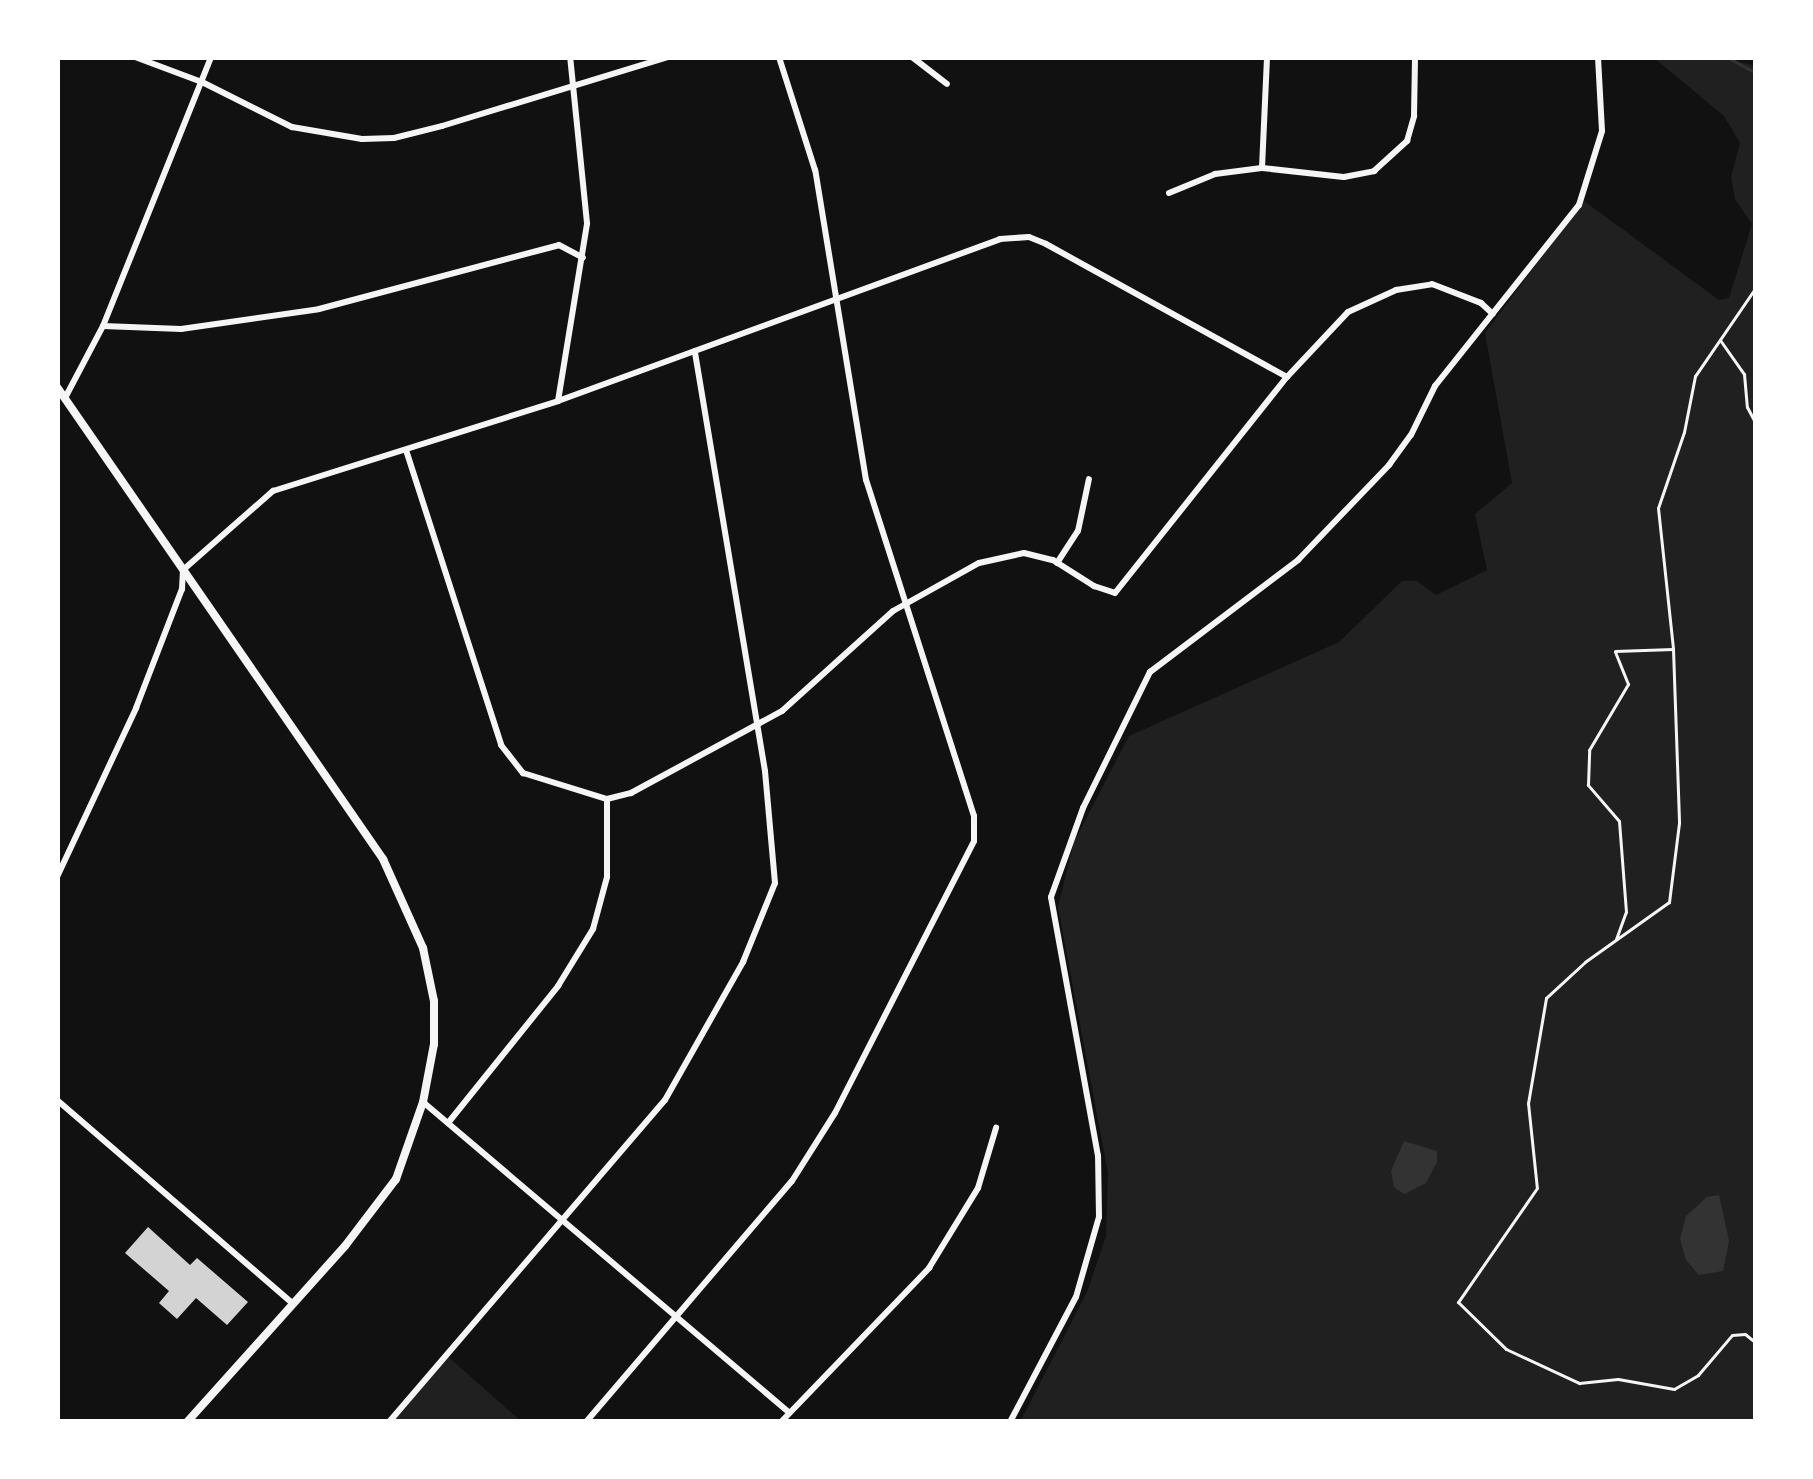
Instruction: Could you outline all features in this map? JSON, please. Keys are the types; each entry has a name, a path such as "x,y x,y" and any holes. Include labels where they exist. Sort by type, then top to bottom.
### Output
{"main road":[{"path":"57,387 61,401 360,821 396,883 422,948 434,1000 434,1044 423,1102 396,1179 192,1420"}],"street":[{"path":"135,57 202,82 292,127 362,139 410,134 667,57"},
{"path":"61,401 103,326 211,57"},
{"path":"558,401 583,258 586,192 570,57"},
{"path":"586,1422 792,1181 824,1130 974,841 974,816 866,480 815,170 779,57"},
{"path":"911,57 947,84"},
{"path":"1262,168 1267,57"},
{"path":"1169,193 1215,174 1262,168 1344,177 1374,171 1400,152 1414,116 1414,57"},
{"path":"1010,1422 1076,1297 1099,1216 1098,1156 1051,897 1083,808 1150,672 1298,560 1389,465 1411,435 1435,386 1588,185 1602,131 1598,57"},
{"path":"57,877 136,708 182,589 183,570 273,491 558,401 1000,239 1030,238 1287,377"},
{"path":"103,326 181,329 297,313 559,244 583,258"},
{"path":"406,450 501,745 523,773 607,799 631,793 754,728 811,687 904,604 1000,556 1024,554 1057,563 1094,586 1115,592 1287,377 1348,312 1396,290 1432,284 1481,303 1493,314"},
{"path":"389,1422 665,1100 768,907 777,860 695,351"},
{"path":"1057,563 1078,532 1089,479"},
{"path":"448,1124 558,986 593,928 607,877 607,799"},
{"path":"57,1100 293,1304"},
{"path":"423,1102 789,1412"},
{"path":"781,1422 929,1268 978,1188 996,1128"}],"path":[{"path":"1756,287 1695,376 1684,431 1658,508 1673,649 1679,823 1669,902 1546,998 1528,1103 1538,1188 1458,1302 1506,1349 1579,1383 1618,1379 1674,1389 1698,1376 1732,1335 1745,1334 1756,1343"},
{"path":"1719,339 1744,374 1747,407 1756,424"},
{"path":"1615,941 1626,911 1619,821 1588,785 1589,750 1628,684 1616,651 1673,649"}],"shaded area":[{"path":"1653,57 1719,57 1756,66 1756,1422 1020,1422 1087,1292 1106,1236 1108,1173 1058,907 1074,842 1129,736 1339,642 1402,581 1417,581 1436,595 1487,570 1475,514 1512,483 1485,333 1584,201 1719,300 1729,298 1752,224 1735,199 1731,177 1740,143 1724,116"},
{"path":"1404,1141 1437,1151 1437,1162 1426,1183 1404,1194 1394,1187 1391,1171"},
{"path":"1719,1195 1729,1241 1723,1271 1699,1275 1686,1260 1680,1239 1686,1216 1707,1197"},
{"path":"446,1355 522,1422 385,1422"}],"building":[{"path":"148,1227 190,1265 197,1258 248,1302 227,1325 196,1298 177,1319 159,1303 169,1291 125,1253"}],"waterway":[{"path":"1727,57 1756,73"}]}
